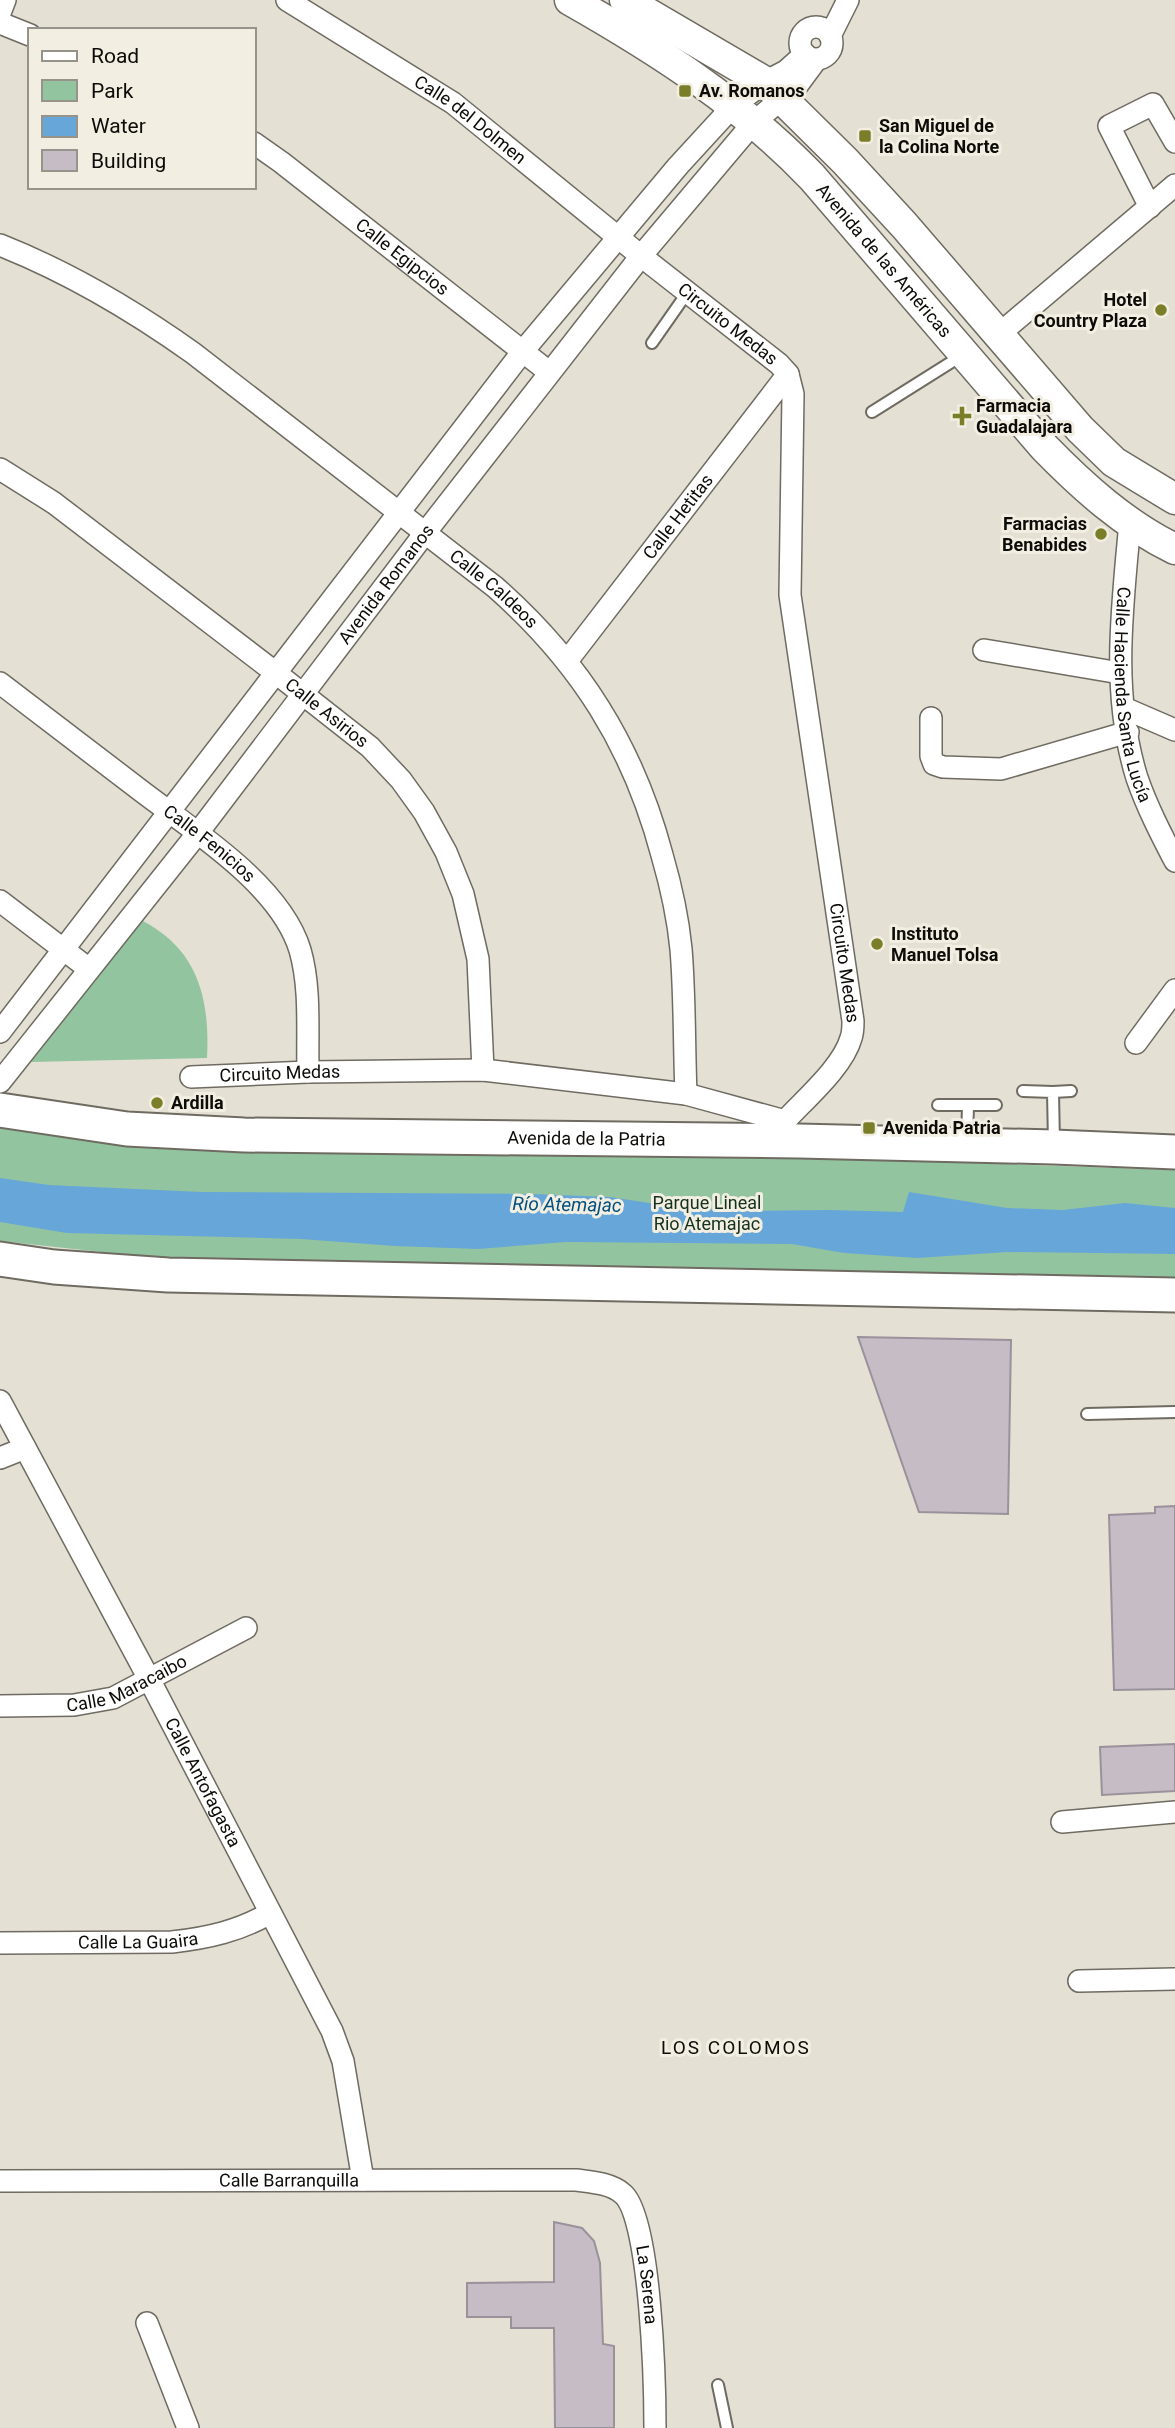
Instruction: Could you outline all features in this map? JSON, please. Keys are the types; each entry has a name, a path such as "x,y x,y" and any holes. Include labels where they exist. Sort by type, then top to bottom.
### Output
{"main road":[{"name":"Avenida de las Américas","path":"570,0 647,46 744,113 782,146 812,177 1044,447 1072,475 1130,523 1175,549"},
{"name":"Avenida de las Américas","path":"625,0 774,90 904,225 1080,429 1114,463 1175,499"},
{"name":"Avenida de la Patria","path":"0,1110 127,1129 206,1134 792,1131 967,1145 1175,1152"},
{"path":"0,1259 54,1267 168,1275 1175,1296"}],"street":[{"path":"0,13 5,0"},
{"name":"Calle del Dolmen","path":"287,0 453,103 641,257"},
{"path":"825,32 834,0"},
{"path":"825,32 848,0"},
{"path":"0,23 28,34"},
{"name":"Avenida Romanos","path":"0,1031 523,351 678,166 774,90 786,71 811,57 825,58 833,43 825,32"},
{"path":"1150,207 1109,126 1153,104 1175,142"},
{"name":"Avenida Romanos","path":"0,1082 197,834 425,533 641,257 744,113"},
{"name":"Calle Egipcios","path":"256,145 281,162 549,372"},
{"path":"998,335 1175,185"},
{"name":"Calle Caldeos","path":"0,245 67,276 160,329 224,376 518,607 567,661 608,719 633,768 654,825 671,888 681,948 686,1094"},
{"name":"Circuito Medas","path":"191,1077 308,1072 483,1070 686,1094 792,1131 844,1053 851,1038 853,1021 790,595 793,394 788,374 779,363 641,257"},
{"name":"Calle Hetitas","path":"567,661 788,374"},
{"name":"Calle Asirios","path":"0,469 54,503 276,673 370,747 401,780 424,811 446,852 463,894 478,959 483,1070"},
{"name":"Calle Hacienda Santa Lucía","path":"1130,523 1121,613 1120,673 1124,708 1137,777 1175,861"},
{"path":"984,650 1120,673"},
{"name":"Calle Fenicios","path":"0,683 197,834 253,880 278,907 292,929 300,950 306,984 308,1072"},
{"path":"1124,708 1175,730"},
{"path":"930,718 931,756 934,764 943,767 1001,768 1128,732"},
{"path":"0,901 89,969"},
{"path":"1136,1043 1175,990"},
{"name":"Calle Antofagasta","path":"0,1401 148,1678 338,2046 347,2080 363,2180"},
{"path":"0,1458 24,1448"},
{"name":"Calle Maracaibo","path":"0,1706 74,1705 113,1698 246,1628"},
{"path":"1062,1822 1175,1812"},
{"name":"Calle La Guaira","path":"0,1943 194,1940 234,1931 270,1913"},
{"path":"1079,1981 1175,1979"},
{"name":"Calle Barranquilla","path":"0,2181 576,2180"},
{"name":"La Serena","path":"576,2180 608,2186 623,2194 633,2210 645,2268 654,2347 655,2428"},
{"path":"147,2323 188,2428"}],"lane":[{"path":"652,343 687,293"},
{"path":"872,412 964,354"},
{"path":"1023,1091 1071,1091"},
{"path":"1053,1092 1054,1147"},
{"path":"938,1105 996,1105"},
{"path":"967,1145 968,1105"},
{"path":"1087,1413 1175,1412"},
{"path":"718,2385 727,2428"}],"green space":[{"path":"141,920 176,945 196,977 206,1015 207,1058 31,1062"},
{"name":"Parque Lineal Rio Atemajac","path":"0,1128 145,1148 388,1153 693,1153 1175,1170 1175,1281 185,1261 0,1241"}],"water":[{"name":"Río Atemajac","path":"0,1178 49,1185 202,1192 610,1197 682,1208 750,1211 903,1212 909,1192 1007,1208 1063,1210 1125,1203 1175,1208 1175,1254 1007,1252 917,1258 844,1253 792,1244 566,1242 478,1249 301,1239 67,1233 0,1222"}],"building":[{"path":"858,1337 1011,1340 1008,1514 919,1512"},
{"path":"1175,1506 1175,1689 1114,1690 1109,1515 1155,1513 1155,1507"},
{"path":"1175,1744 1175,1791 1102,1795 1100,1747"},
{"path":"554,2222 582,2228 594,2241 600,2263 603,2344 614,2346 614,2428 555,2428 554,2328 511,2328 511,2317 467,2317 467,2283 554,2282"}],"place":[{"name":"Av. Romanos","path":"685,91"},
{"name":"San Miguel de la Colina Norte","path":"865,136"},
{"name":"Hotel Country Plaza","path":"1161,310"},
{"name":"Farmacia Guadalajara","path":"962,416"},
{"name":"Farmacias Benabides","path":"1101,534"},
{"name":"Instituto Manuel Tolsa","path":"877,944"},
{"name":"Ardilla","path":"157,1103"},
{"name":"Avenida Patria","path":"869,1128"}],"district":[{"name":"LOS COLOMOS","path":"736,2047"}]}
